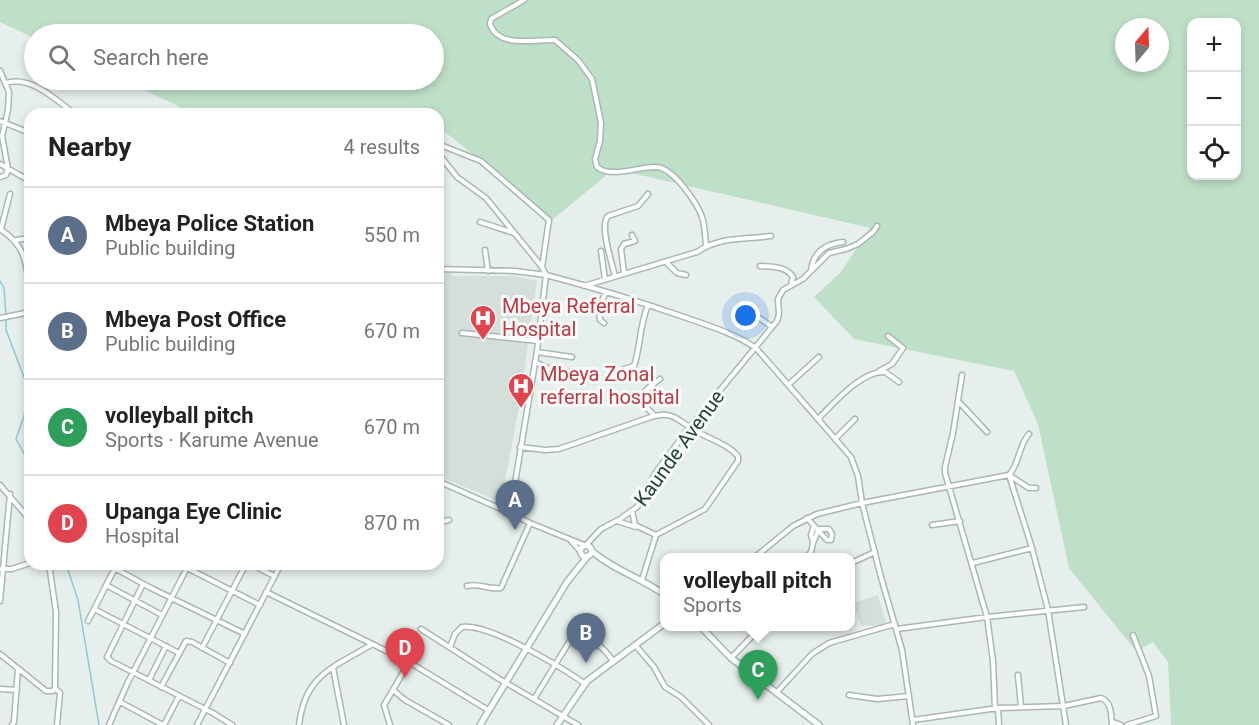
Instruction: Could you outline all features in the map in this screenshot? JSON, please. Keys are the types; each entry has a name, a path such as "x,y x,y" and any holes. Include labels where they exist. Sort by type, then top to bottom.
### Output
{"main road":[{"path":"480,725 588,550"},
{"path":"577,568 580,552 588,550 660,592"},
{"path":"557,725 584,683 660,627"},
{"path":"704,631 731,658 819,725"}],"street":[{"path":"524,0 492,19 491,29 500,36 514,41 555,40 578,60 592,79 601,114 601,134 595,159 597,167 602,171 610,172 664,168 686,190 699,211 704,225 706,245"},
{"path":"0,71 9,92 9,105 3,122 1,140 8,169 6,175 0,177"},
{"path":"6,83 24,81"},
{"path":"41,90 67,108"},
{"path":"3,122 24,131"},
{"path":"444,147 481,161 548,218 542,267"},
{"path":"444,161 457,177 486,198 546,275 537,351 510,513"},
{"path":"0,164 24,178"},
{"path":"9,194 0,229 15,240 24,256"},
{"path":"615,276 604,219 638,206 648,194"},
{"path":"480,222 514,233"},
{"path":"747,309 772,327 778,317 781,292 801,281 829,253 858,244 877,226"},
{"path":"624,273 621,249 624,244 635,241 632,235"},
{"path":"584,286 697,252 706,245 736,238 771,236"},
{"path":"15,240 24,239"},
{"path":"810,272 812,260 820,250 843,242"},
{"path":"485,250 488,271"},
{"path":"601,251 605,279"},
{"path":"666,262 677,273 686,275"},
{"path":"760,266 780,268 789,272 793,277 791,285"},
{"path":"444,269 515,271 546,275 648,305 734,335 756,348 851,457 858,476 862,503 902,650 913,723 996,709 1064,706 1103,699 1110,705 1112,723 1121,725"},
{"path":"599,281 605,292"},
{"path":"604,323 600,320 599,307 605,292"},
{"path":"624,369 634,366 641,325 648,305"},
{"path":"0,318 24,313"},
{"name":"Kaunde Avenue","path":"588,550 601,529 637,507 656,472 689,428 772,327"},
{"path":"462,333 538,341"},
{"path":"818,419 866,377 892,364 903,348 888,336"},
{"path":"537,351 572,357"},
{"path":"789,384 819,357"},
{"path":"535,362 543,367 591,376"},
{"path":"543,367 551,378 555,377 556,370"},
{"path":"878,372 888,373 899,382"},
{"path":"962,375 945,467 987,617 999,725"},
{"path":"655,415 645,406 641,398 642,393 660,379"},
{"path":"957,400 987,432"},
{"path":"520,447 559,449 655,415 671,416 730,449 738,456 705,509 656,535 642,580"},
{"path":"835,439 855,419"},
{"path":"760,553 793,526 817,514 950,485 1009,475 1014,470 1023,442 1029,434"},
{"path":"1009,475 1029,488 1036,488"},
{"path":"1009,475 1032,548 1048,610 1066,725"},
{"path":"444,484 588,550"},
{"path":"0,485 24,512"},
{"path":"0,601 1,569 10,494"},
{"path":"632,511 633,523 639,528"},
{"path":"807,518 816,529 811,553"},
{"path":"444,521 449,520"},
{"path":"616,521 656,535"},
{"path":"932,525 960,521"},
{"path":"467,586 501,588 530,524"},
{"path":"570,540 580,552"},
{"path":"973,563 1032,548"},
{"path":"855,561 875,552"},
{"path":"1,569 12,569 24,565"},
{"path":"50,570 56,612 55,688 60,693 57,725"},
{"path":"88,621 114,570"},
{"path":"122,570 143,584 245,634"},
{"path":"109,725 150,638 186,570"},
{"path":"195,570 260,605"},
{"path":"202,648 245,570"},
{"path":"261,570 274,576"},
{"path":"197,725 278,570"},
{"path":"143,584 107,657 232,725"},
{"path":"106,585 162,615"},
{"path":"266,592 409,662 489,710"},
{"path":"776,693 812,654 829,644 895,627 1083,607"},
{"path":"94,609 179,653"},
{"path":"450,647 454,634 459,629 465,626 479,628 527,648 584,683"},
{"path":"421,629 578,725"},
{"path":"731,658 758,631"},
{"path":"534,699 576,634 604,649 614,661"},
{"path":"1127,725 1156,716 1149,676 1133,635"},
{"path":"161,687 188,641 230,663"},
{"path":"299,725 307,693 319,677 372,644"},
{"path":"148,680 166,646"},
{"path":"636,646 654,667 665,687 681,697 707,724"},
{"path":"0,654 46,692 53,691 55,688"},
{"path":"390,725 384,705 409,662"},
{"path":"12,725 18,668"},
{"path":"333,668 344,725"},
{"path":"1018,675 1021,707"},
{"path":"0,689 17,690"},
{"path":"393,690 405,700 449,725"},
{"path":"849,695 877,699 909,696"},
{"path":"120,702 164,725 179,696"}],"shaded area":[{"name":"Mbeya Referral Hospital","path":"444,272 452,273 452,276 515,276 537,281 520,401 501,502 444,478"},
{"path":"878,595 887,625 861,626 855,602"}],"green space":[{"path":"0,0 1259,0 1259,725 1171,725 1168,662 1153,642 1136,651 1069,568 1038,424 1014,371 854,339 814,297 841,272 870,228 614,169 552,220 444,131 444,108 181,108 144,90 444,90 444,24 24,24 24,33 0,22"}],"waterway":[{"path":"0,281 4,288 6,315"},
{"path":"6,319 6,330 24,377"},
{"path":"24,416 16,439 24,453"},
{"path":"68,570 78,600 99,725"}],"place":[{"name":"Mbeya Referral Hospital","path":"483,341"},
{"name":"Mbeya Zonal referral hospital","path":"521,409"},
{"name":"Mbeya Police Station","path":"515,530"},
{"name":"Mbeya Post Office","path":"586,663"},
{"name":"Upanga Eye Clinic","path":"405,678"},
{"name":"volleyball pitch","path":"758,700"}]}
